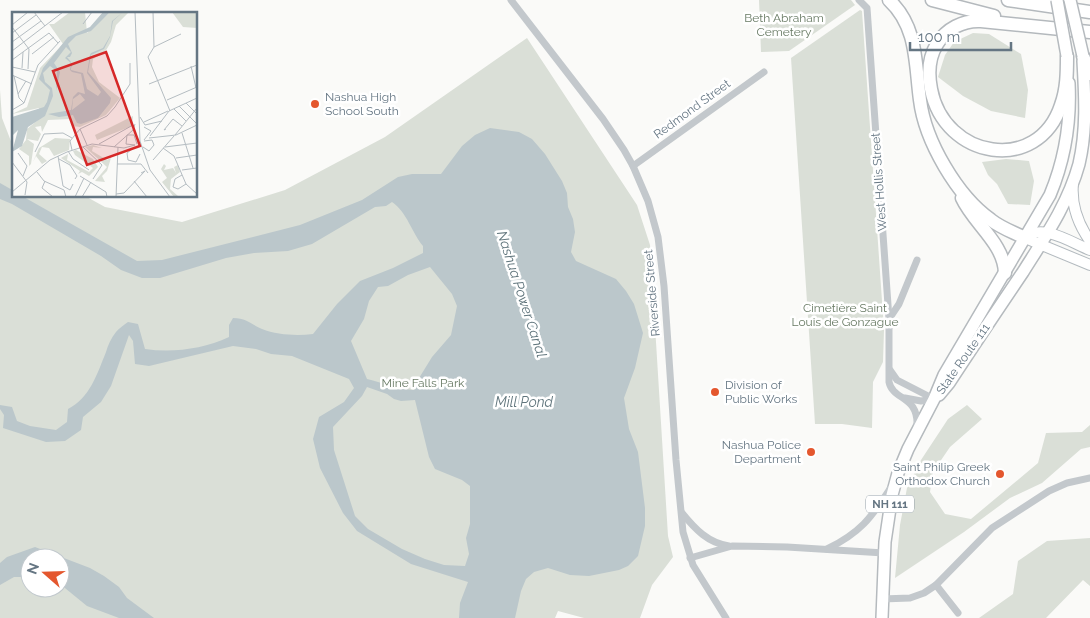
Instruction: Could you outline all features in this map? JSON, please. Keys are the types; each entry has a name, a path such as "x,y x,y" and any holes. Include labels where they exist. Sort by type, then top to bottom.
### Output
{"highway":[{"path":"889,0 903,16 910,30 914,45 920,100 925,125 972,215 1001,253 1005,273"},
{"path":"932,0 1008,19 1068,30"},
{"path":"1008,0 1090,12"},
{"path":"1067,56 1064,95 1056,118 1041,135 1019,147 1006,150 992,150 978,147 966,141 946,123 933,97 930,78 932,55 941,39 955,27 977,21 1090,32"},
{"path":"1083,56 1090,74"},
{"path":"950,174 984,215 999,226 1025,238"}],"main road":[{"name":"State Route 111","path":"934,399 944,374 1050,195 1063,157 1070,114 1067,56 1057,0"},
{"name":"State Route 111","path":"934,399 949,383 1048,232 1061,211 1074,181 1085,128 1086,100 1083,56 1070,0"},
{"path":"1074,181 1073,196 1076,212 1081,226 1090,241"},
{"path":"1025,238 1036,231 1048,232 1090,250"},
{"path":"1025,238 1090,265"},
{"name":"NH 111","path":"882,618 884,553 890,506 896,480 916,430 934,399"}],"street":[{"name":"Riverside Street","path":"511,0 603,119 634,166 648,201 658,237 665,296 683,532 690,558 726,618"},
{"name":"West Hollis Street","path":"859,0 867,8 889,319 890,386 893,391 911,404 916,415 916,430"},
{"name":"Redmond Street","path":"634,166 764,72"},
{"path":"889,319 899,304 917,260"},
{"path":"889,367 891,374 897,380 934,399"},
{"path":"905,398 925,401 934,399"},
{"path":"882,599 910,598 924,593 936,585 992,528 1058,486 1090,478"},
{"path":"827,549 860,530 896,480"},
{"path":"681,512 694,528 718,544 884,553"},
{"path":"690,558 732,546"},
{"path":"936,585 958,613"}],"green space":[{"name":"Beth Abraham Cemetery","path":"759,0 851,0 855,5 789,51 761,52"},
{"name":"Cimetière Saint Louis de Gonzague","path":"860,10 862,11 884,330 883,362 873,382 872,428 842,424 815,424 791,58"},
{"path":"973,33 989,34 1021,54 1028,90 1025,118 991,111 963,96 938,77 945,55 954,42"},
{"name":"Mine Falls Park","path":"527,38 637,205 650,245 668,536 673,557 652,585 640,618 584,618 558,611 555,618 0,618 0,90 2,118 12,144 12,198 89,198 105,207 182,222 285,190 385,137"},
{"path":"1006,159 1029,161 1034,181 1030,205 1008,204 997,184 988,175 982,162"},
{"path":"967,405 982,419 950,447 933,472 930,492 945,514 971,519 1038,463 1046,433 1082,432 1090,425 1090,447 1081,449 1042,483 1010,498 964,532 895,578 900,525 907,488 921,460 948,419"},
{"path":"1090,538 1090,586 1083,580 1046,618 979,618 1013,594 1018,561 1047,541"}],"water":[{"name":"Mill Pond","path":"490,128 519,132 532,139 545,154 562,181 567,193 568,207 573,219 575,232 571,252 576,261 616,279 634,304 643,333 635,368 624,398 629,429 638,452 645,508 645,526 638,556 628,566 619,570 589,576 570,575 548,568 534,572 526,579 521,591 515,618 459,618 460,603 468,582 411,564 357,531 343,513 320,468 313,439 319,417 344,402 354,388 349,379 292,356 271,354 256,349 233,346 149,366 135,364 133,341 129,335 111,386 101,402 83,417 81,430 65,441 46,442 3,428 4,415 0,405 12,407 17,421 30,426 56,430 67,422 68,409 82,399 92,385 111,339 128,322 138,324 145,349 156,350 188,349 229,337 229,325 233,318 245,320 274,333 313,334 337,304 360,281 393,268 423,253 423,246 402,211 392,202 386,206 375,207 312,244 288,251 254,253 226,258 160,278 142,278 121,270 101,256 12,204 0,199 0,183 12,190 12,198 26,198 137,261 162,260 300,225 362,200 398,177 412,174 441,174 462,146 475,135","holes":["430,267 452,294 457,306 451,335 432,357 416,383 414,390 367,379 351,341 364,319 369,301 378,287 388,286 408,275","367,387 401,401 415,400 429,457 435,469 462,480 470,486 470,524 466,538 469,554 465,566 444,565 402,549 368,529 355,516 334,450 333,427 362,396"]},
{"path":"20,552 20,577 14,577 0,585 0,563 7,557"},
{"path":"70,560 104,576 119,587 127,598 154,618 119,618 87,606 70,592"}],"place":[{"name":"Nashua High School South","path":"315,104"},
{"name":"Division of Public Works","path":"715,392"},
{"name":"Nashua Police Department","path":"811,452"},
{"name":"Saint Philip Greek Orthodox Church","path":"1000,474"}],"water label":[{"name":"Nashua Power Canal","path":"522,294"}]}
